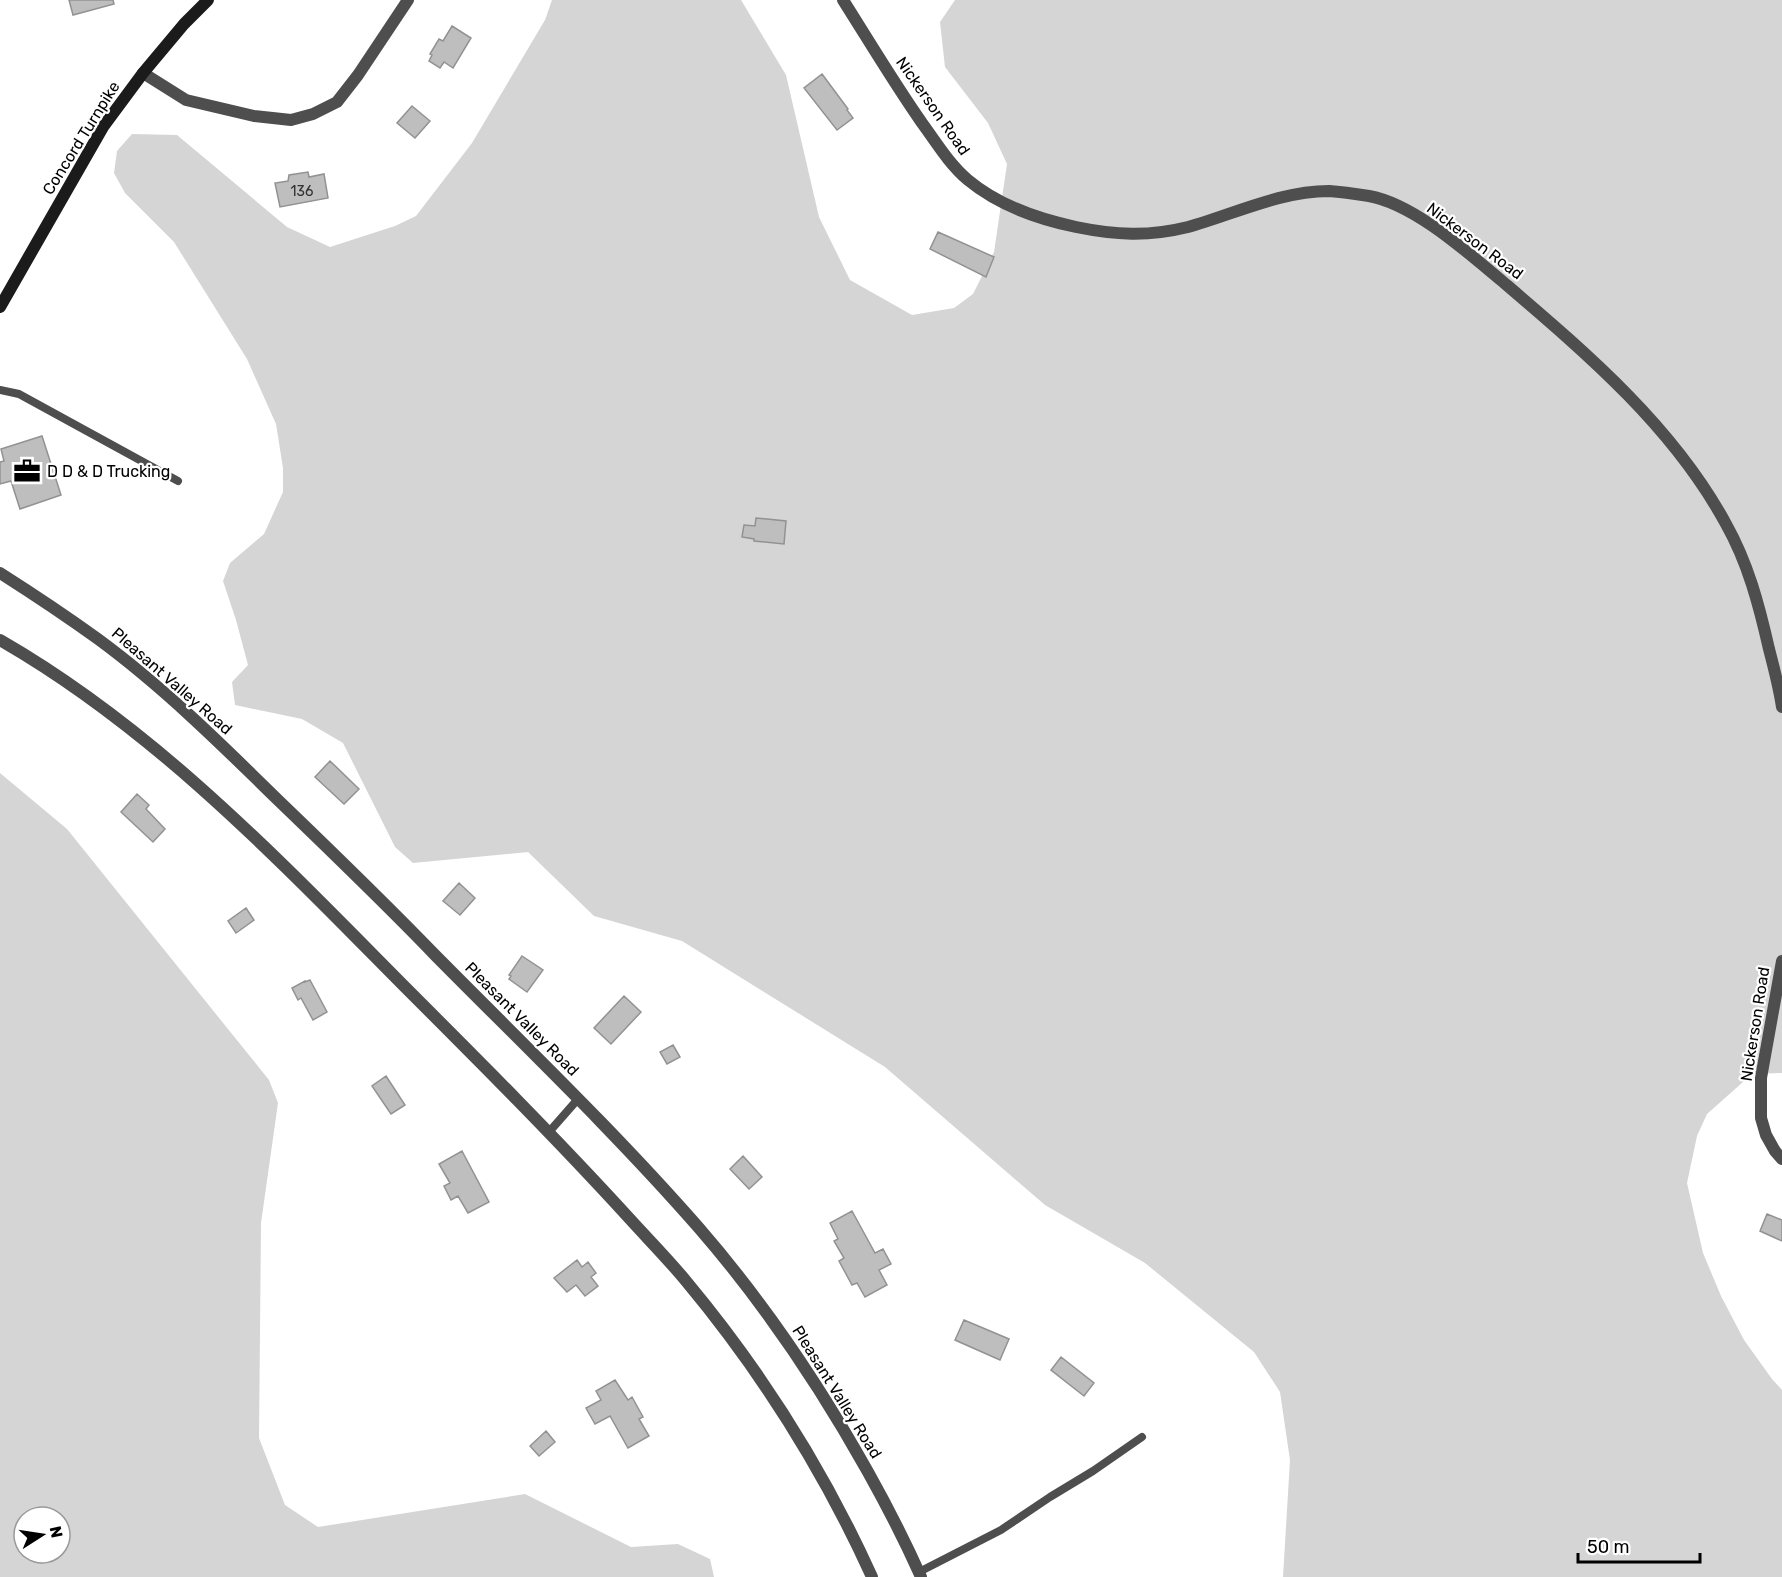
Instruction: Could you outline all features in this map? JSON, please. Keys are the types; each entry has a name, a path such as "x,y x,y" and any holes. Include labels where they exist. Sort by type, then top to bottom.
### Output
{"street":[{"name":"Concord Turnpike","path":"0,307 103,128 142,73 208,0"},
{"path":"142,73 186,100 254,116 291,120 313,114 337,102 358,75 408,0"},
{"name":"Nickerson Road","path":"843,0 904,96 958,171 990,196 1039,219 1090,230 1133,235 1146,234 1187,227 1281,198 1328,191 1375,197 1401,208 1425,221 1468,253 1571,340 1605,372 1667,439 1714,502 1743,556 1758,598 1782,707"},
{"name":"Pleasant Valley Road","path":"0,573 99,640 152,682 215,738 399,917 645,1168 754,1296 803,1365 849,1438 891,1514 920,1574"},
{"path":"0,639 67,681 113,714 184,772 260,841 549,1132 686,1281 757,1374 808,1452 849,1526 872,1577"},
{"name":"Nickerson Road","path":"1782,961 1761,1078 1761,1118 1775,1151 1782,1159"}],"lane":[{"path":"0,390 19,394 178,481"},
{"path":"549,1132 578,1099"},
{"path":"920,1574 1001,1530 1142,1437"}],"shaded area":[{"path":"552,0 741,0 786,75 819,217 850,280 912,315 954,308 973,294 994,252 1007,164 988,123 945,67 940,22 955,0 1782,0 1782,1073 1752,1074 1707,1114 1697,1136 1687,1183 1703,1253 1721,1296 1744,1340 1782,1390 1782,1577 1283,1577 1290,1460 1280,1392 1254,1352 1145,1263 1045,1205 885,1067 682,941 594,916 528,852 413,863 395,847 343,743 302,719 235,705 232,682 248,665 223,581 230,563 264,534 283,492 283,468 276,424 247,359 174,242 125,193 114,173 117,151 132,134 177,135 287,227 330,247 395,226 416,216 472,143 545,20"},
{"path":"0,773 67,829 269,1080 278,1103 261,1223 259,1438 285,1505 318,1527 525,1494 631,1547 678,1544 710,1559 714,1577 0,1577"}],"building":[{"path":"69,0 113,0 114,4 73,15"},
{"path":"452,26 471,38 453,68 444,62 440,68 429,61 432,55 430,54 439,39 443,41"},
{"path":"822,74 853,118 837,130 804,88"},
{"path":"412,106 430,121 415,138 397,123"},
{"path":"308,172 309,177 324,174 328,198 280,207 275,183 288,181 289,175"},
{"path":"938,232 994,257 986,277 930,249"},
{"name":"D D & D Trucking","path":"42,436 61,495 20,509 11,481 0,484 0,462 4,461 1,449"},
{"path":"756,518 786,521 784,544 754,541 754,539 742,537 744,525 755,526"},
{"path":"330,761 359,789 344,804 315,777"},
{"path":"137,794 149,805 146,809 165,829 153,842 121,812"},
{"path":"459,883 475,898 460,915 443,901"},
{"path":"246,908 254,920 236,933 228,921"},
{"path":"522,956 543,970 527,992 509,979 511,976 509,975"},
{"path":"310,980 327,1012 313,1020 301,998 298,1000 292,988"},
{"path":"624,996 641,1012 611,1044 594,1028"},
{"path":"673,1045 680,1057 667,1064 660,1052"},
{"path":"386,1076 405,1105 391,1114 372,1086"},
{"path":"462,1151 489,1202 468,1213 458,1196 451,1200 444,1186 450,1183 439,1164"},
{"path":"743,1156 762,1177 749,1189 730,1169"},
{"path":"852,1211 875,1253 883,1249 891,1264 879,1270 887,1285 865,1297 857,1283 852,1285 839,1261 844,1258 834,1241 838,1239 830,1223"},
{"path":"1767,1214 1782,1220 1782,1241 1760,1231"},
{"path":"577,1260 582,1267 588,1262 596,1273 591,1277 598,1286 585,1296 576,1285 567,1292 554,1278"},
{"path":"964,1320 1009,1339 1000,1360 955,1340"},
{"path":"1061,1357 1094,1383 1084,1396 1051,1370"},
{"path":"615,1380 628,1400 632,1397 643,1417 639,1419 649,1436 628,1448 610,1416 595,1424 586,1408 601,1400 596,1391"},
{"path":"546,1431 555,1442 539,1456 530,1446"}],"place":[{"name":"D D & D Trucking","path":"27,471"}]}
